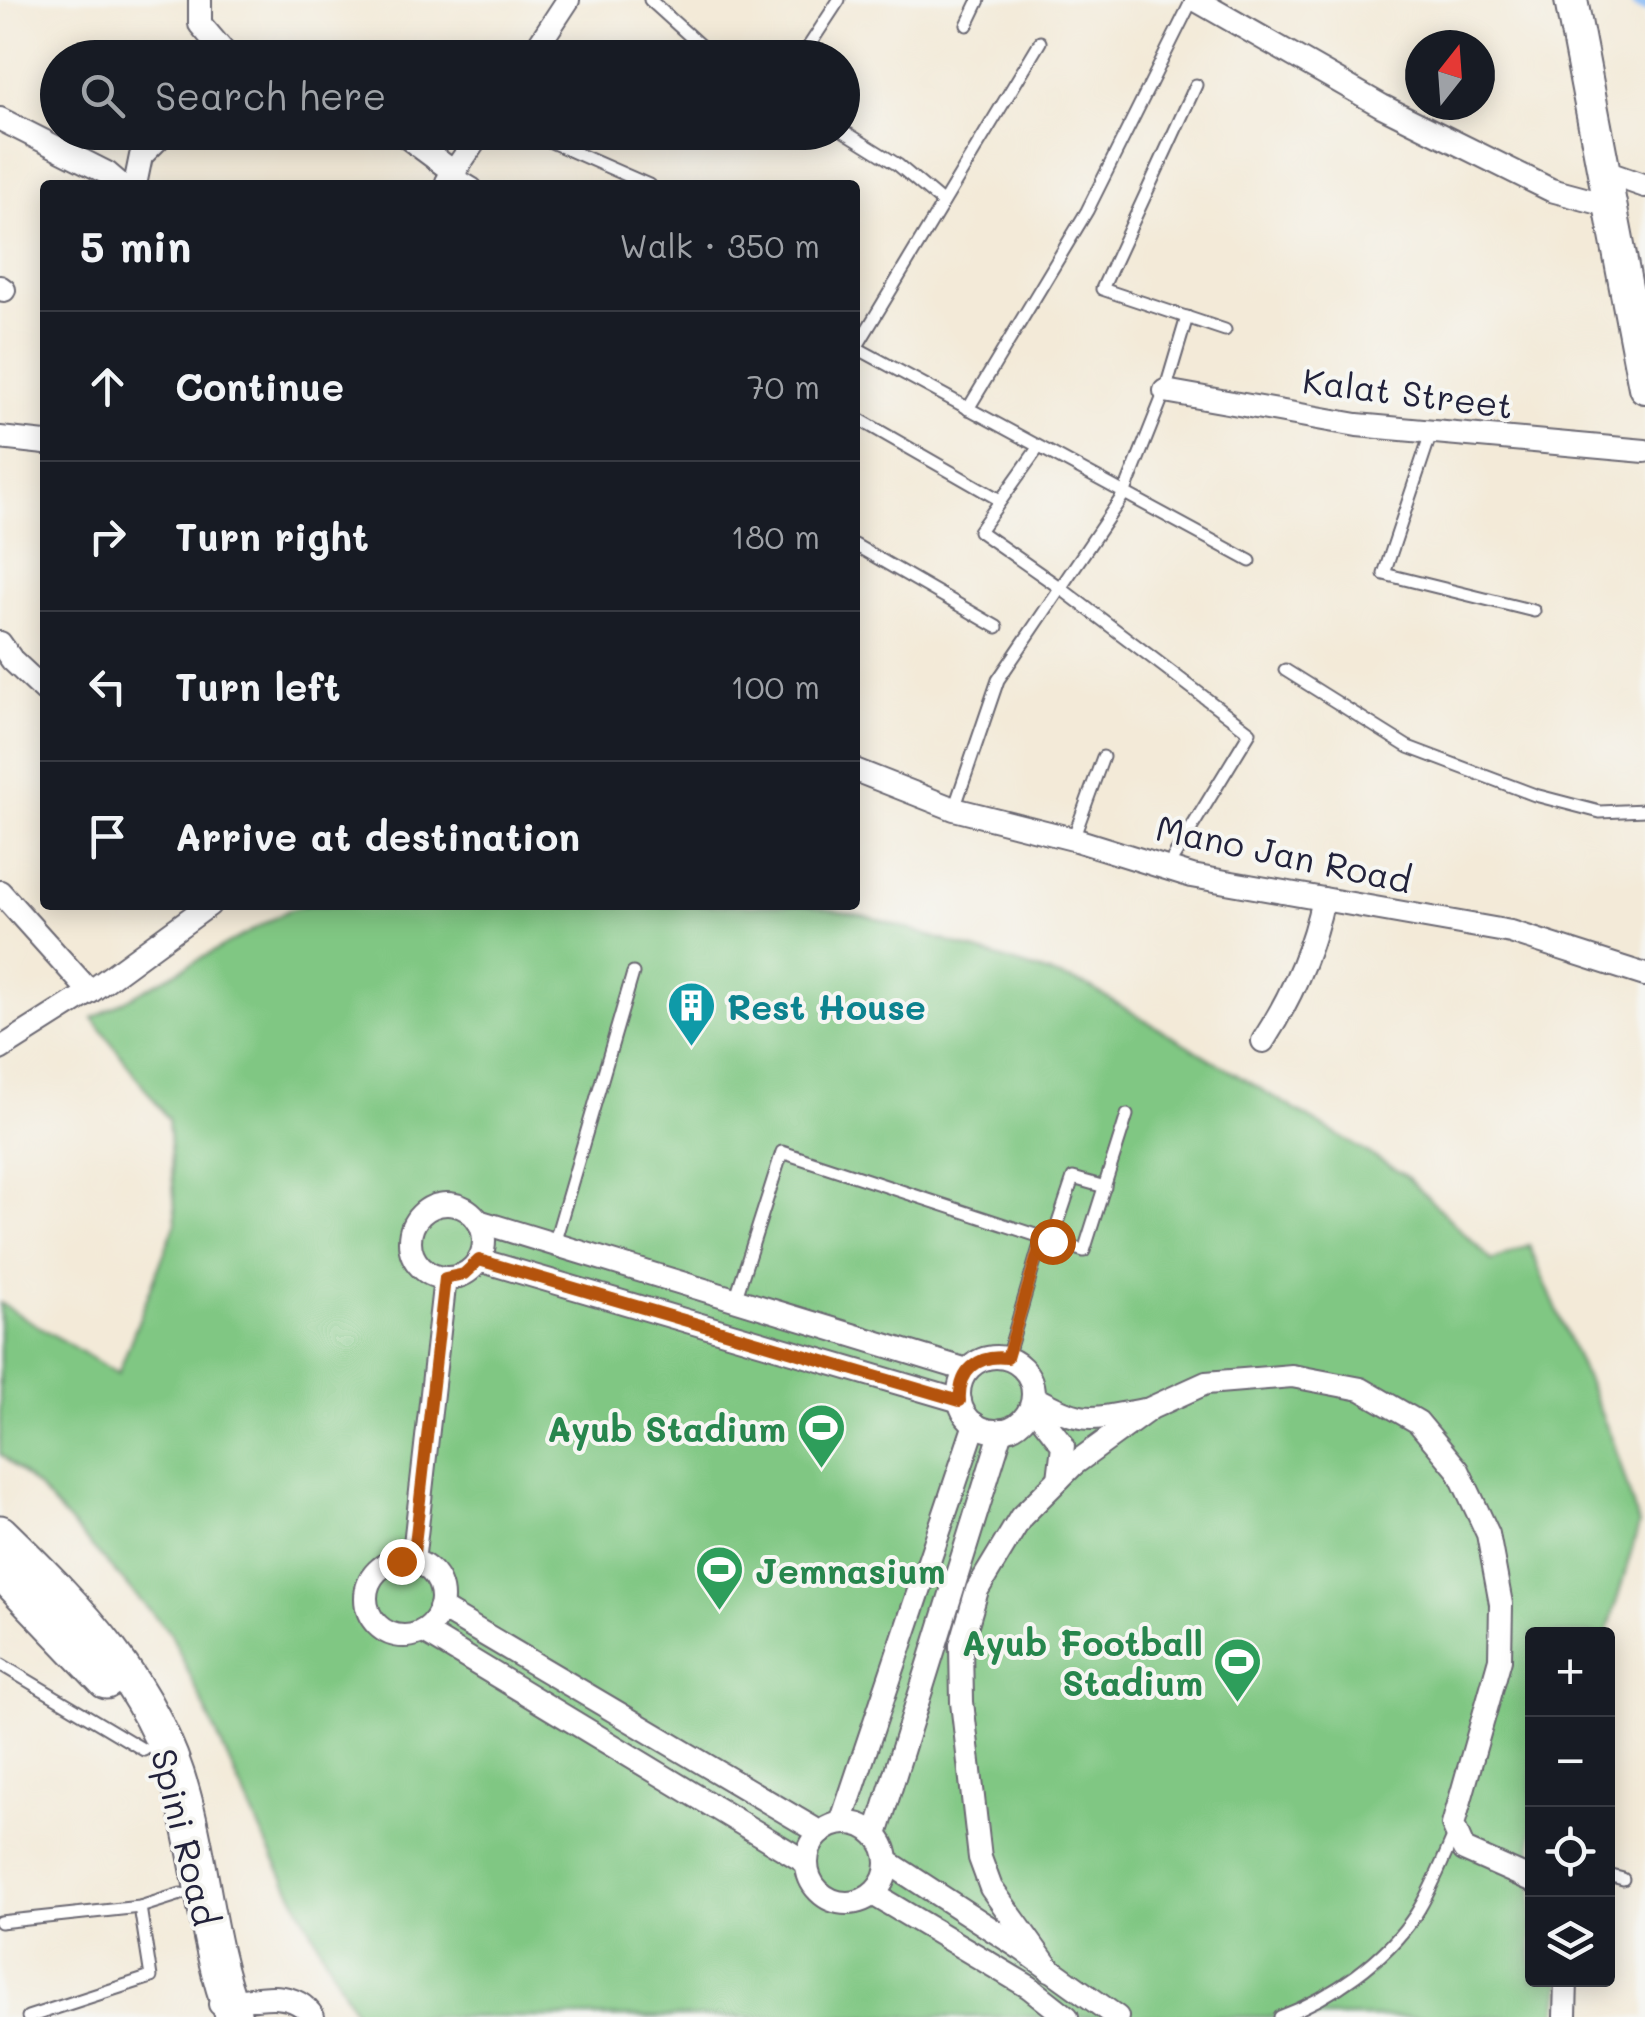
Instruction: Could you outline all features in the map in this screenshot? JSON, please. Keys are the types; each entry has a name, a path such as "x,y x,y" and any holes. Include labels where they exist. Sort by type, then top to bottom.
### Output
{"main road":[{"path":"1571,0 1612,206 1636,294 1645,387"},
{"name":"Spini Road","path":"0,1533 42,1573 125,1668 156,1718 182,1793 220,1981 222,2010"},
{"name":"Spini Road","path":"0,1570 108,1682 137,1732 165,1815 194,1955 222,2010"}],"street":[{"path":"200,0 200,24 214,40"},
{"path":"542,40 568,0"},
{"path":"1194,0 1382,106 1551,190 1612,206"},
{"path":"0,118 40,139"},
{"path":"62,150 115,180"},
{"path":"136,180 142,156 148,150"},
{"path":"419,150 450,179 469,150"},
{"path":"1606,172 1645,186"},
{"name":"Kalat Street","path":"1164,391 1357,425 1645,451"},
{"path":"0,438 40,442"},
{"path":"0,643 40,686"},
{"name":"Mano Jan Road","path":"860,772 954,810 1073,839 1192,876 1511,932 1645,974"},
{"path":"0,892 90,992"},
{"path":"1263,1040 1315,938 1322,899"},
{"path":"0,1049 90,992 202,910"},
{"path":"478,1221 484,1241 479,1260 464,1274 445,1278 422,1269 414,1259 410,1246 414,1222 433,1206 458,1206 478,1221 968,1370"},
{"path":"479,1260 960,1401"},
{"path":"413,1562 445,1278"},
{"path":"1032,1401 1020,1422 992,1430 975,1424 960,1401 959,1390 968,1370 986,1358 1007,1358 1027,1373 1032,1401 1063,1446 1059,1480"},
{"path":"1050,1970 990,1888 980,1858 962,1702 961,1645 977,1590 1020,1517 1074,1464 1151,1408 1206,1383 1292,1376 1361,1389 1418,1422 1458,1470 1488,1534 1501,1604 1500,1659 1453,1825 1464,1850 1525,1877"},
{"path":"1032,1401 1087,1420 1151,1408"},
{"path":"831,1828 975,1424"},
{"path":"876,1835 1002,1430"},
{"path":"413,1562 424,1566 439,1584 437,1617 412,1636 387,1632 377,1626 366,1604 366,1591 378,1570 388,1564 413,1562"},
{"path":"440,1608 831,1828"},
{"path":"423,1631 807,1863"},
{"path":"854,1824 876,1835 888,1862 886,1874 873,1894 849,1903 824,1896 809,1876 807,1863 813,1842 831,1828 854,1824"},
{"path":"888,1862 1022,1949 1117,2017"},
{"path":"873,1894 1029,1987 1067,2017"},
{"path":"1010,1917 1022,1949"},
{"path":"1565,2017 1566,1987"},
{"path":"222,2010 281,1996 304,2004 313,2017"}],"lane":[{"path":"650,0 694,40"},
{"path":"813,40 840,0"},
{"path":"966,25 979,0"},
{"path":"968,410 1086,211 1194,0"},
{"path":"860,340 1040,42"},
{"path":"1196,85 1102,289 1225,330"},
{"path":"860,141 898,165 943,203"},
{"path":"569,150 638,180"},
{"path":"954,810 998,680 1124,494 1187,318"},
{"path":"860,349 1250,561"},
{"path":"860,420 1000,500"},
{"path":"1430,432 1384,574 1534,611"},
{"path":"1038,448 979,531 1060,587 1250,732 1167,868"},
{"path":"860,548 997,628"},
{"path":"1285,670 1408,747 1535,794 1600,812 1645,810"},
{"path":"1073,839 1103,756"},
{"path":"554,1244 633,973"},
{"path":"736,1300 782,1152 1084,1251 1127,1115"},
{"path":"1007,1358 1047,1239 1073,1178 1105,1187"},
{"path":"0,1664 144,1750"},
{"path":"1280,2017 1313,2005 1363,1972 1415,1916 1456,1832"},
{"path":"1615,1876 1623,1879"},
{"path":"0,1922 140,1907 182,1894"},
{"path":"28,2017 151,1977 140,1907"},
{"path":"1022,1949 1029,1987"}],"green space":[{"name":"Ayub Stadium","path":"289,910 835,910 867,916 1088,986 1406,1176 1492,1261 1529,1245 1614,1444 1639,1525 1609,1627 1525,1627 1525,1987 1561,1987 1557,2017 357,2017 267,1845 171,1634 38,1488 0,1454 0,1303 118,1374 176,1222 168,1119 93,1018"}],"waterway":[{"path":"1640,0 1645,2"}],"place":[{"name":"Rest House","path":"692,1048"},
{"name":"Ayub Stadium","path":"821,1470"},
{"name":"Jemnasium","path":"720,1612"},
{"name":"Ayub Football Stadium","path":"1238,1704"}],"route":[{"path":"401,1561 413,1562 445,1278 464,1274 479,1260 960,1401 959,1390 968,1370 986,1358 1007,1358 1042,1238 1052,1241"}]}
